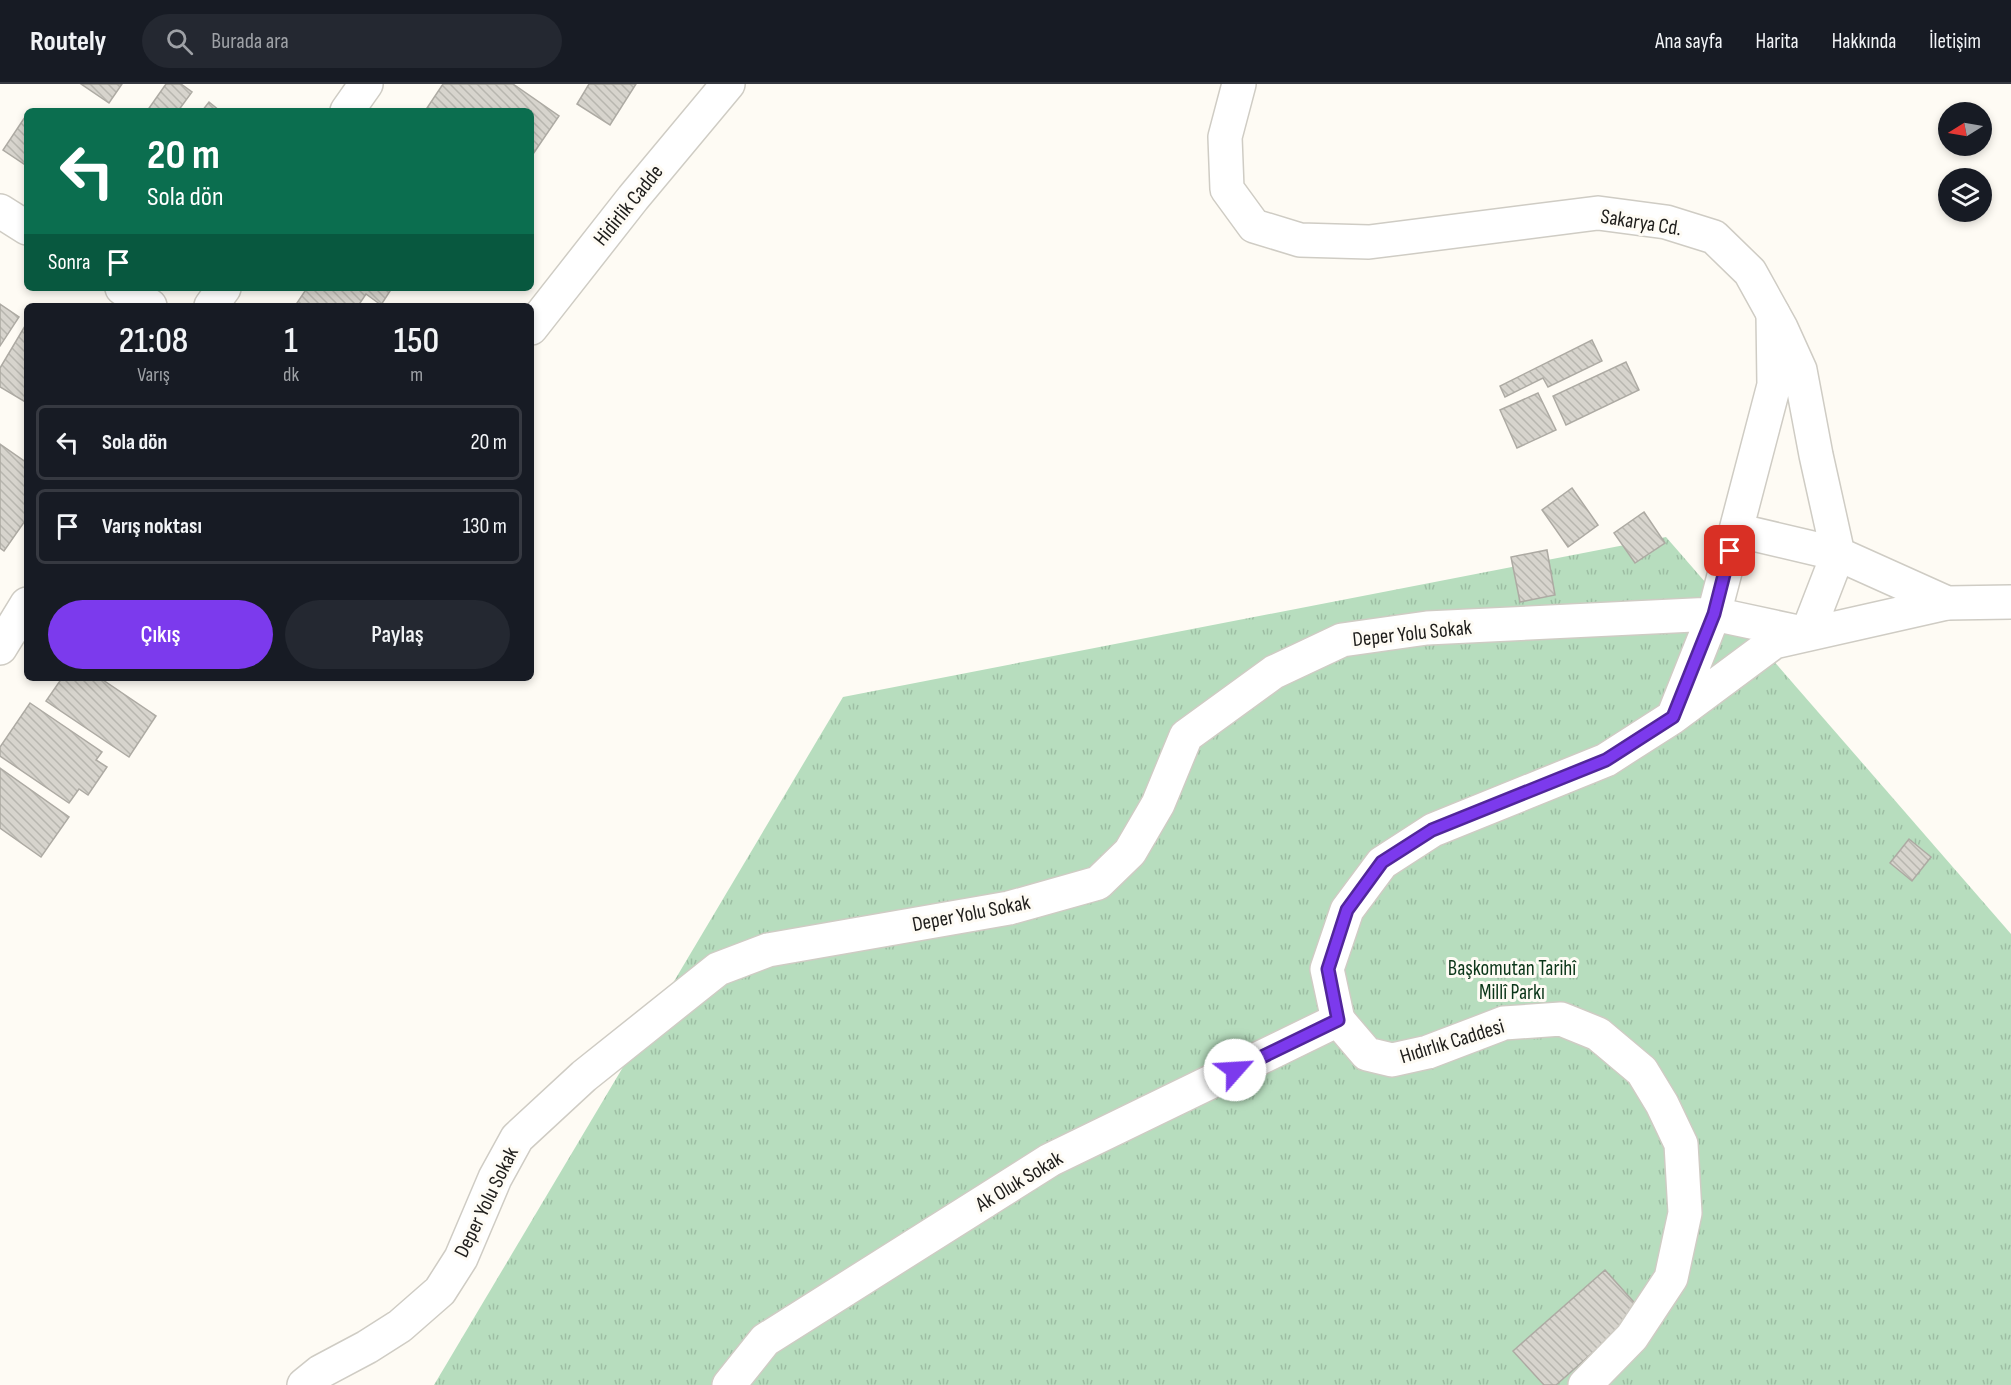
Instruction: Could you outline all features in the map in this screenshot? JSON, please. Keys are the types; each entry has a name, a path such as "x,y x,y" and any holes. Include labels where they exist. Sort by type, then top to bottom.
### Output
{"street":[{"path":"350,108 366,84"},
{"name":"Hidirlik Cadde","path":"534,324 640,189 728,84"},
{"name":"Sakarya Cd.","path":"1239,84 1225,137 1227,189 1254,226 1300,240 1369,242 1598,213 1666,222 1714,237 1750,272 1800,370 1838,554"},
{"path":"0,211 24,226"},
{"path":"127,291 145,303"},
{"path":"1673,717 1714,614 1774,385 1773,314"},
{"path":"1736,530 1838,554 1947,603"},
{"path":"1807,634 1838,554"},
{"path":"1338,1020 1328,969 1347,910 1382,862 1432,830 1606,760 1673,717 1774,642 1947,603 2011,602"},
{"path":"0,648 24,609"},
{"name":"Deper Yolu Sokak","path":"304,1385 320,1372 400,1326 440,1291 461,1258 495,1178 517,1138 584,1076 718,969 768,950 1009,908 1098,883 1130,852 1158,804 1186,736 1274,672 1342,640 1427,628 1714,614 1807,634"},
{"name":"Hıdırlık Caddesi","path":"1338,1020 1367,1054 1392,1060 1428,1052 1504,1023 1561,1018 1598,1034 1642,1071 1662,1104 1681,1144 1685,1213 1671,1278 1632,1337 1584,1385"},
{"name":"Ak Oluk Sokak","path":"729,1385 765,1340 1050,1160 1338,1020"}],"green space":[{"name":"Başkomutan Tarihî Millî Parkı","path":"1666,537 2011,934 2011,1385 434,1385 843,697"}],"building":[{"path":"81,84 122,84 109,103"},
{"path":"166,84 181,84 192,92 180,108 149,108"},
{"path":"443,84 513,84 559,116 534,153 534,108 427,108"},
{"path":"589,84 636,84 610,125 577,104"},
{"path":"209,102 216,108 204,108"},
{"path":"24,118 24,164 3,150"},
{"path":"305,291 390,291 382,303 378,303 366,294 360,303 297,303"},
{"path":"0,304 19,317 0,346"},
{"path":"24,328 24,401 0,387 0,368"},
{"path":"1592,340 1602,361 1548,387 1543,378 1505,397 1500,386"},
{"path":"1626,362 1639,390 1566,425 1553,396"},
{"path":"1538,393 1556,430 1517,448 1500,410"},
{"path":"0,444 24,461 24,522 4,551 0,548"},
{"path":"1572,488 1598,525 1568,547 1542,510"},
{"path":"1644,512 1665,543 1635,563 1614,533"},
{"path":"1547,550 1555,595 1520,602 1511,557"},
{"path":"60,681 104,681 156,716 129,757 46,701"},
{"path":"30,703 102,752 96,760 107,767 88,795 79,789 69,803 0,756 0,747"},
{"path":"0,768 69,817 41,857 0,828"},
{"path":"1909,839 1931,857 1912,881 1890,863"},
{"path":"1605,1270 1641,1310 1556,1385 1544,1385 1513,1351"}],"route":[{"path":"1235,1070 1338,1020 1328,969 1347,910 1382,862 1432,830 1606,760 1673,717 1714,614 1730,551"}]}
